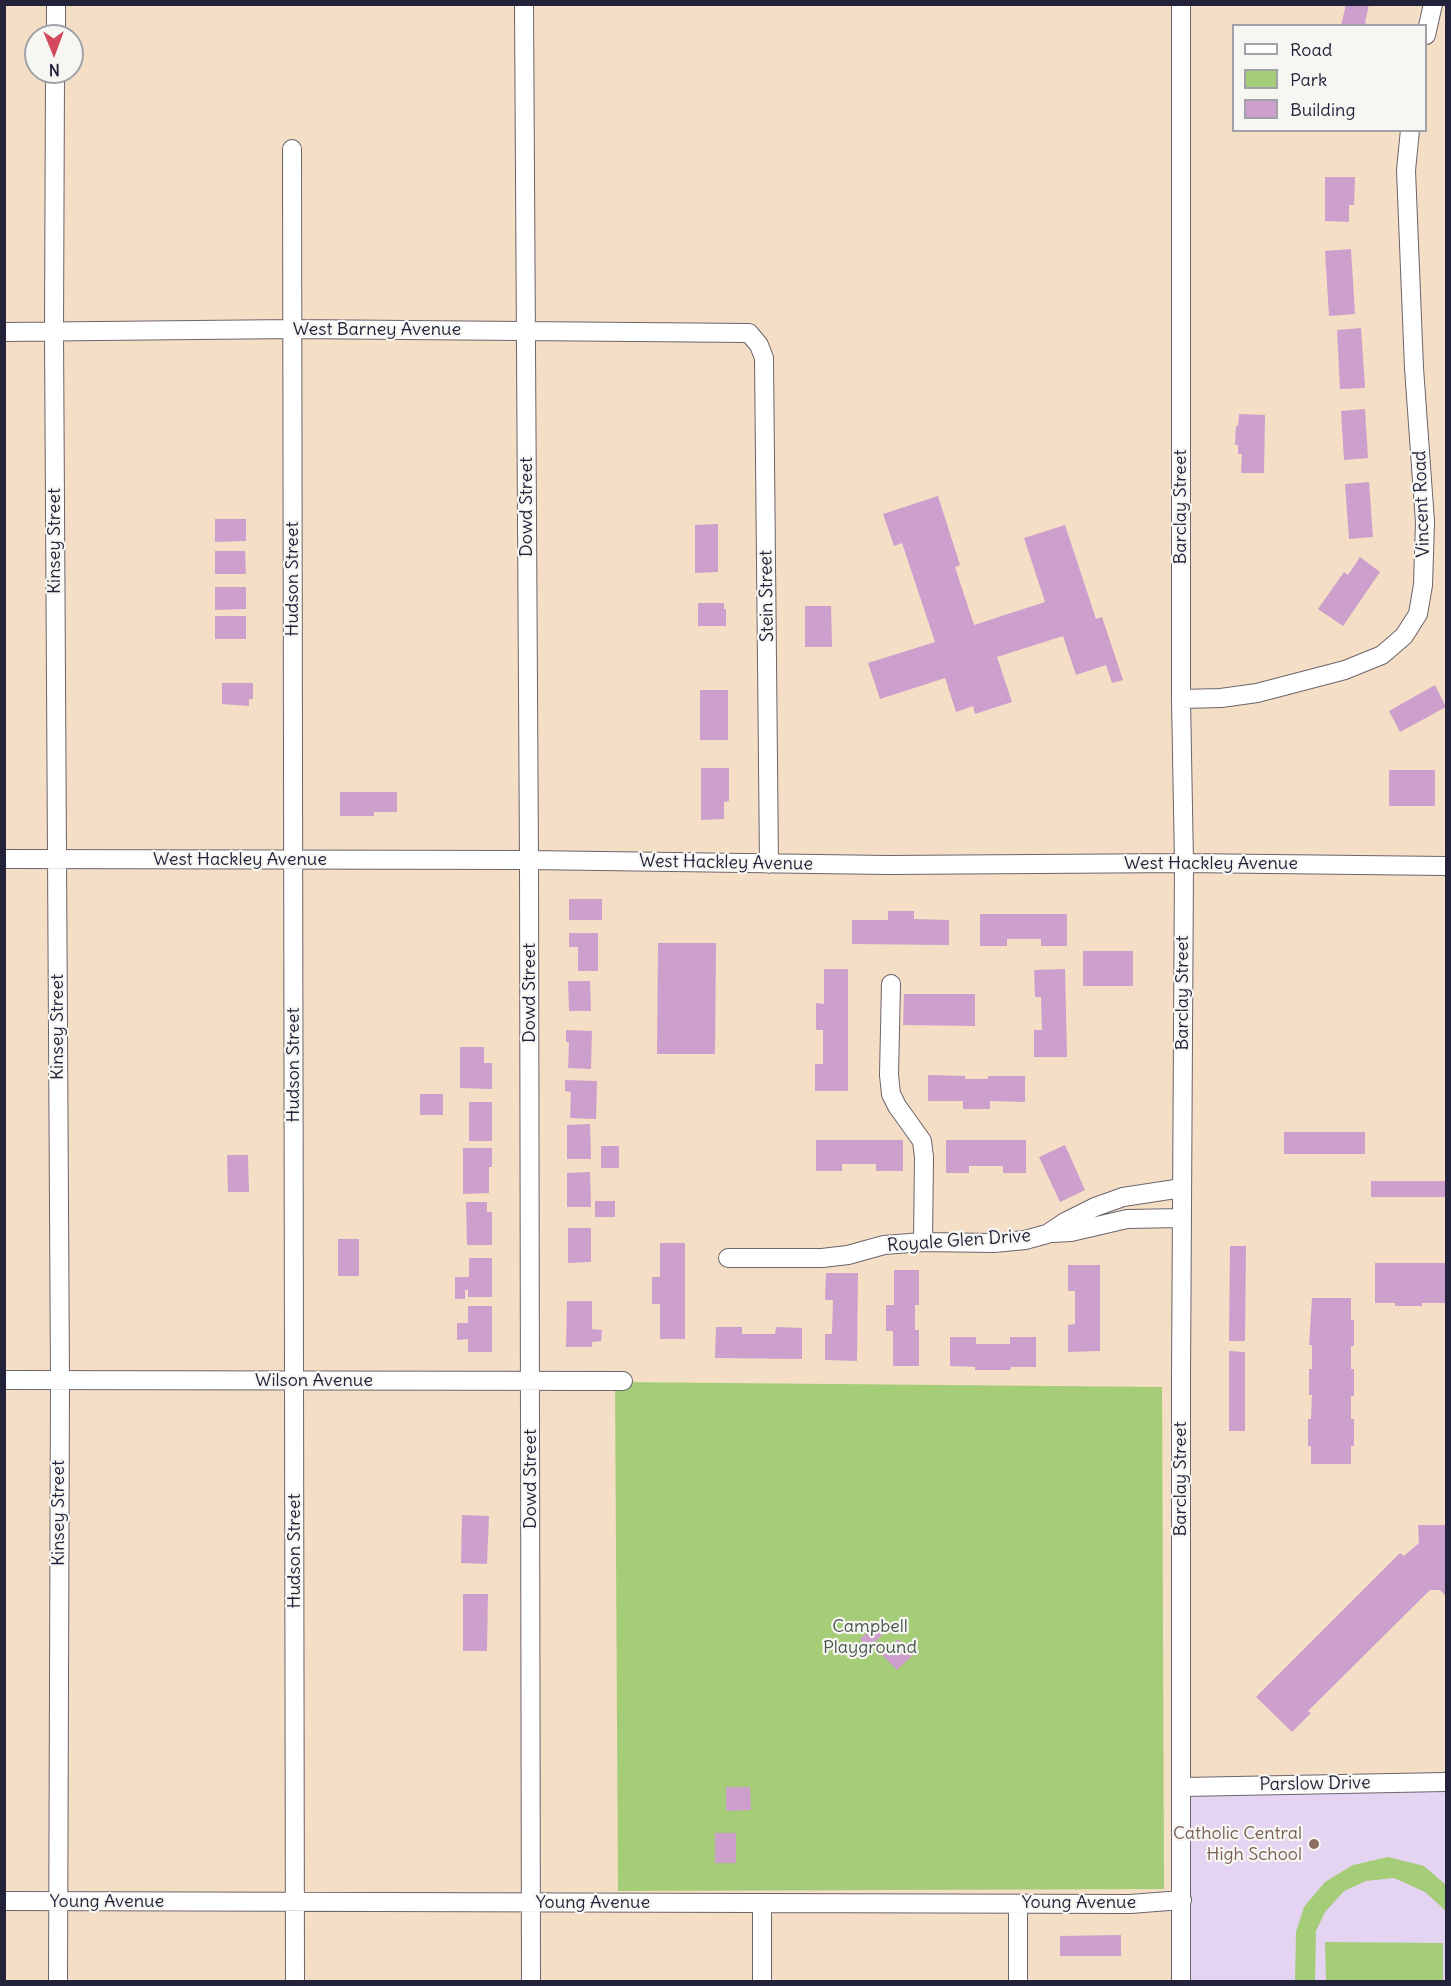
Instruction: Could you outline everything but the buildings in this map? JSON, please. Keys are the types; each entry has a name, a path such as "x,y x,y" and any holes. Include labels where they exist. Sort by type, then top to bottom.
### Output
{"street":[{"path":"56,4 56,24"},
{"name":"Dowd Street","path":"524,4 531,1382 531,1982"},
{"name":"Barclay Street","path":"1181,4 1181,699 1184,863 1182,1982"},
{"path":"1427,27 1433,4"},
{"name":"Kinsey Street","path":"55,84 54,332 60,1380 58,1982"},
{"name":"Vincent Road","path":"1181,699 1221,698 1257,693 1345,670 1382,654 1404,636 1418,614 1423,585 1425,522 1414,368 1406,170 1410,132"},
{"name":"Hudson Street","path":"292,149 295,1982"},
{"name":"West Barney Avenue","path":"4,332 293,329 749,333"},
{"name":"Stein Street","path":"749,333 759,345 764,358 769,864"},
{"name":"West Hackley Avenue","path":"4,859 1446,866"},
{"path":"891,984 889,1075 891,1094 922,1141 924,1157 923,1242"},
{"name":"Royale Glen Drive","path":"728,1258 822,1258 849,1255 884,1245 923,1242 994,1243 1025,1240 1047,1234 1095,1207 1123,1197 1182,1188"},
{"path":"1047,1234 1071,1232 1127,1219 1182,1218"},
{"name":"Wilson Avenue","path":"4,1380 623,1381"},
{"name":"Parslow Drive","path":"1183,1786 1446,1782"},
{"name":"Young Avenue","path":"4,1901 294,1904 1130,1904 1182,1900"},
{"path":"762,1904 762,1982"},
{"path":"1018,1904 1018,1982"}],"shaded area":[{"name":"Catholic Central High School","path":"1446,1784 1446,1981 1181,1982 1183,1787"}],"green space":[{"name":"Campbell Playground","path":"615,1382 1162,1387 1164,1889 618,1891"},
{"path":"1388,1857 1424,1866 1446,1885 1446,1911 1425,1892 1394,1878 1366,1881 1344,1891 1325,1912 1316,1931 1315,1981 1295,1981 1296,1932 1304,1907 1325,1882 1353,1865"},
{"path":"1325,1942 1443,1943 1443,1981 1326,1981"}],"place":[{"name":"Catholic Central High School","path":"1314,1844"}]}
